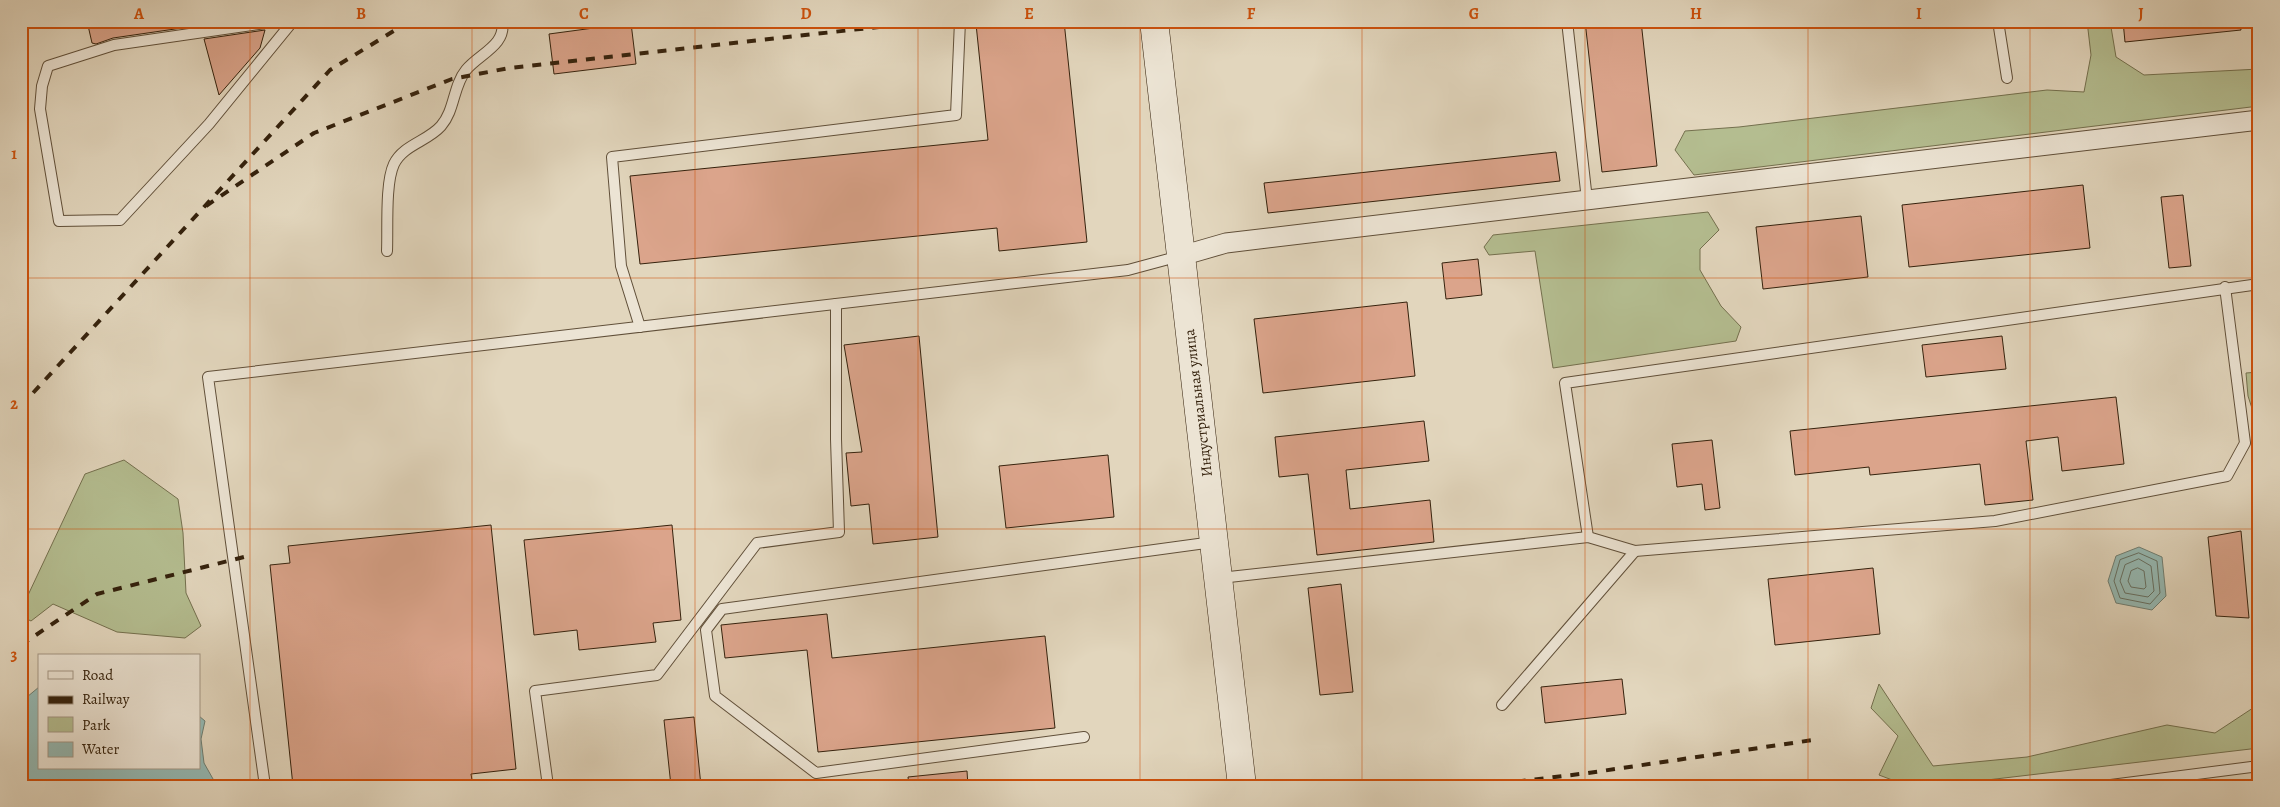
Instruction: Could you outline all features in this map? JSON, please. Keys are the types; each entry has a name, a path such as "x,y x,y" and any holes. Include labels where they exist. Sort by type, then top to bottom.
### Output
{"street":[{"name":"Индустриальная улица","path":"1154,21 1242,786"},
{"path":"1181,256 1226,243 2259,120"}],"lane":[{"path":"279,21 114,45 48,66 42,86 40,109 59,221 120,220 209,124 293,21"},
{"path":"387,251 390,175 395,162 404,152 440,127 448,115 461,77 469,66 501,39 504,29 502,21"},
{"path":"640,327 621,266 612,157 956,115 960,21"},
{"path":"1568,21 1587,200"},
{"path":"1998,21 2007,78"},
{"path":"265,786 208,377 1128,270 1181,256"},
{"path":"1588,537 1565,384 2225,287 2259,284"},
{"path":"1219,579 1588,537 1635,551 1996,521 2227,476 2245,443 2225,287"},
{"path":"548,786 535,692 657,675 757,543 840,532 836,438 836,304"},
{"path":"1084,736 816,773 715,696 706,630 722,609 1214,542"},
{"path":"1502,705 1635,551"},
{"path":"2103,786 2259,766"}],"green space":[{"path":"2087,21 2110,21 2116,57 2144,75 2259,69 2259,106 1694,175 1675,150 1685,131 1739,127 2047,90 2084,92 2091,55"},
{"path":"1708,212 1719,230 1700,249 1700,270 1721,306 1741,327 1736,341 1553,368 1535,251 1489,255 1484,247 1493,235"},
{"path":"2259,372 2259,430 2248,396 2246,373"},
{"path":"124,460 178,499 183,533 186,593 201,626 185,638 117,632 53,604 31,621 21,616 21,610 85,474"},
{"path":"1879,684 1933,766 2027,757 2167,725 2215,733 2259,704 2259,748 1936,786 1908,786 1879,775 1898,736 1871,708"}],"water":[{"path":"2139,547 2162,557 2166,596 2152,610 2116,603 2108,581 2116,556"},
{"path":"38,688 38,770 200,770 200,717 205,721 201,739 204,763 217,786 21,786 21,709 27,697"}],"building":[{"path":"87,21 230,21 113,38 96,44 92,43"},
{"path":"999,21 1064,21 1087,242 999,251 997,228 640,264 630,176 988,140 976,24"},
{"path":"1585,21 1641,21 1657,166 1602,172"},
{"path":"2123,21 2240,21 2241,30 2125,42"},
{"path":"631,23 636,64 554,74 549,34"},
{"path":"265,30 260,48 219,95 204,39"},
{"path":"1556,152 1560,181 1268,213 1264,183"},
{"path":"2083,185 2090,248 1909,267 1902,205"},
{"path":"2183,195 2191,266 2169,268 2161,197"},
{"path":"1861,216 1868,277 1763,289 1756,227"},
{"path":"1478,259 1482,295 1446,299 1442,263"},
{"path":"1407,302 1415,376 1263,393 1254,319"},
{"path":"919,336 938,537 873,544 869,504 851,506 846,453 862,452 844,345"},
{"path":"2002,336 2006,369 1926,377 1922,345"},
{"path":"2116,397 2124,464 2062,471 2058,437 2026,441 2033,500 1985,505 1980,464 1870,475 1869,467 1795,475 1790,431"},
{"path":"1424,421 1429,461 1346,470 1350,509 1430,500 1434,542 1317,555 1308,474 1279,477 1275,437"},
{"path":"1712,440 1720,508 1705,510 1702,484 1677,487 1672,444"},
{"path":"1108,455 1114,517 1006,528 999,466"},
{"path":"491,525 516,769 471,774 473,786 293,786 270,565 290,563 288,546"},
{"path":"672,525 681,620 653,623 656,642 579,650 577,630 534,635 524,540"},
{"path":"2241,531 2249,618 2216,616 2208,537"},
{"path":"1873,568 1880,634 1775,645 1768,579"},
{"path":"1341,584 1353,692 1320,695 1308,588"},
{"path":"827,614 832,658 1045,636 1055,728 818,752 807,650 725,658 721,625"},
{"path":"1622,679 1626,714 1545,723 1541,687"},
{"path":"694,717 701,786 671,786 664,720"},
{"path":"967,771 968,786 909,786 908,777"}],"railway":[{"path":"21,406 330,70 410,21"},
{"path":"206,206 314,133 452,79 509,68 932,21"},
{"path":"21,645 97,594 244,557"},
{"path":"1481,786 1588,773 1813,740"}]}
